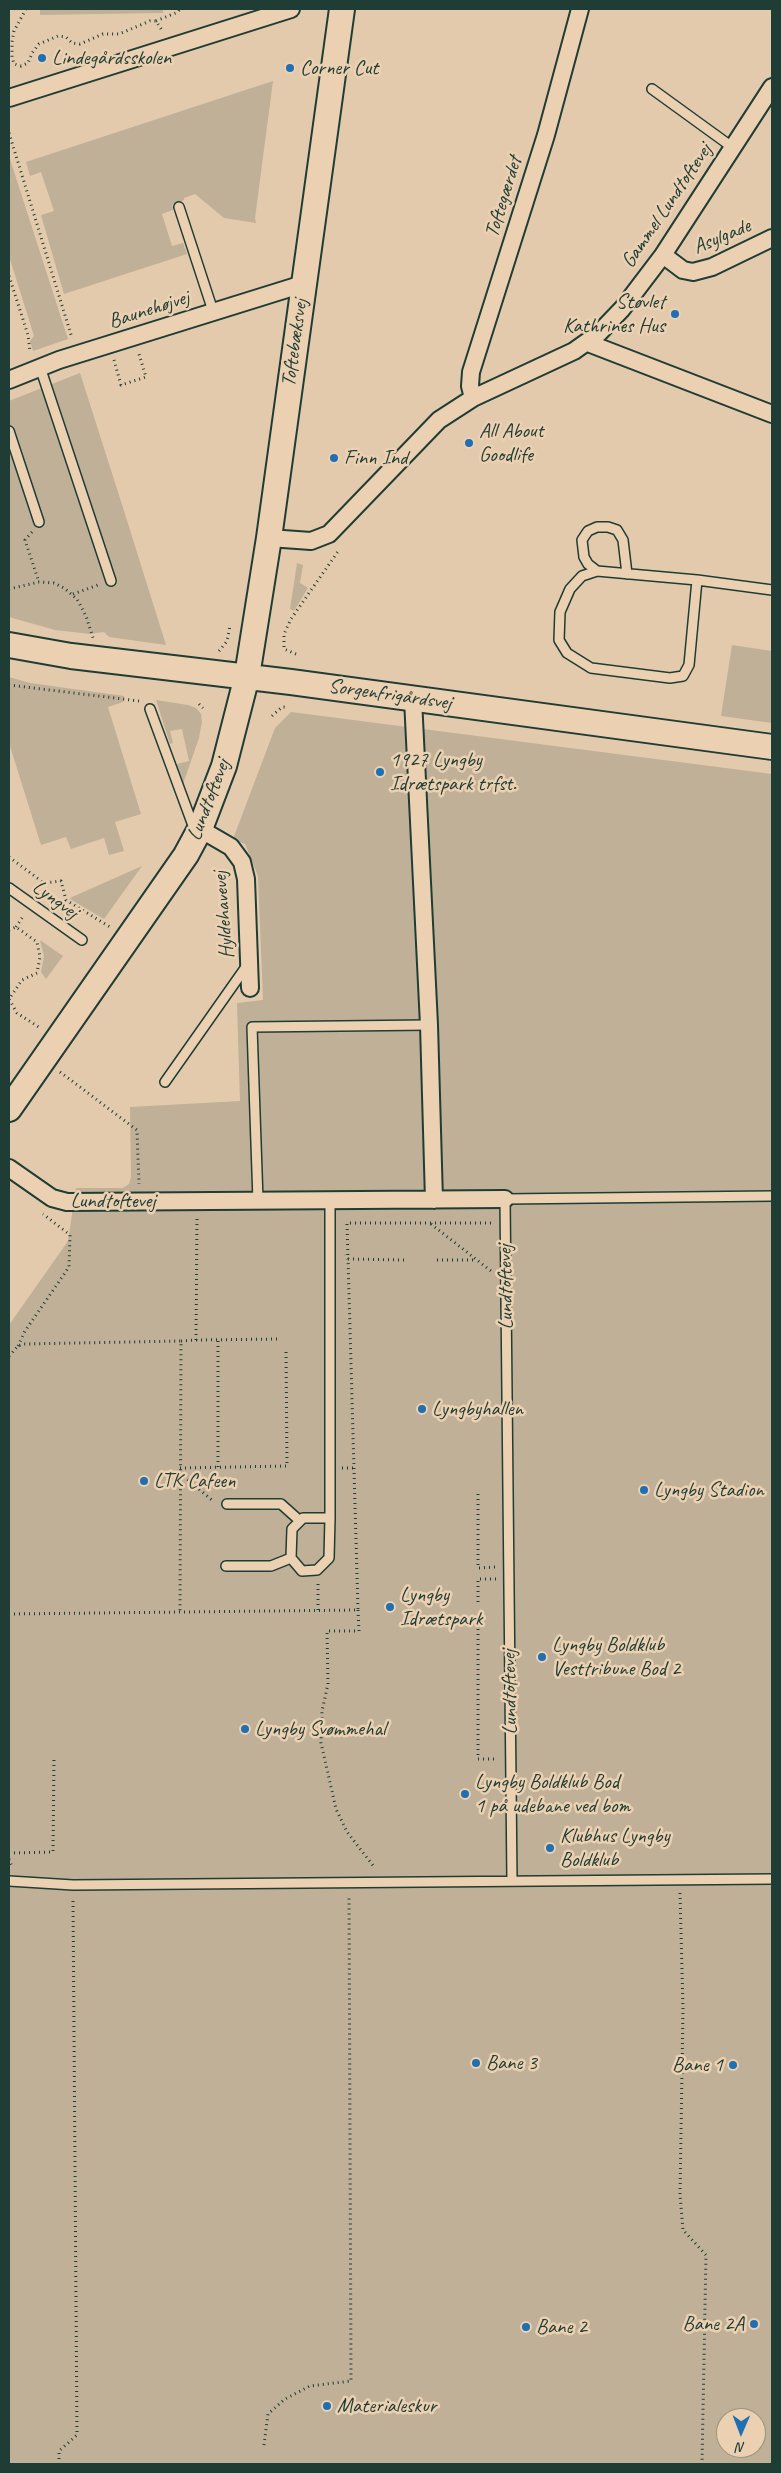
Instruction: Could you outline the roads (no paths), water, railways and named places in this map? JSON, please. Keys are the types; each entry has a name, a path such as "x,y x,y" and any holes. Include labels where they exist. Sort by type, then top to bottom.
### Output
{"street":[{"path":"9,98 291,9"},
{"name":"Toftebæksvej","path":"247,676 269,538 342,9"},
{"name":"Toftegærdet","path":"473,398 470,386 471,372 546,135 580,9"},
{"name":"Gammel Lundtoftevej","path":"269,538 311,541 320,539 337,527 439,420 473,398 588,343 614,318 663,255 772,87"},
{"name":"Asylgade","path":"663,255 683,270 693,272 712,267 772,238"},
{"name":"Baunehøjvej","path":"9,380 77,354 303,284"},
{"path":"588,343 772,414"},
{"name":"Sorgenfrigårdsvej","path":"9,644 94,659 247,676 772,747"},
{"name":"Lundtoftevej","path":"9,1109 128,940 198,833 224,766 247,676"},
{"path":"413,699 429,1026 434,1200"},
{"name":"Hyldehavevej","path":"198,833 231,847 242,862 246,879 250,988"},
{"name":"Lundtoftevej","path":"9,1168 59,1201 505,1199"}],"lane":[{"path":"652,89 732,147"},
{"path":"179,207 213,311"},
{"path":"40,367 111,581"},
{"path":"9,432 39,522"},
{"path":"597,571 588,564 584,557 582,540 588,531 597,527 608,527 617,530 623,540 627,574"},
{"path":"697,580 689,665 683,676 670,678 591,668 567,653 559,640 560,612 570,589 582,576 597,571 697,580 772,590"},
{"path":"150,709 198,833"},
{"name":"Lyngvej","path":"9,888 82,940"},
{"path":"165,1082 250,961"},
{"path":"258,1201 252,1027 429,1026"},
{"path":"505,1199 772,1196"},
{"name":"Lundtoftevej","path":"505,1199 512,1881"},
{"path":"330,1200 330,1518 329,1558 317,1570 302,1570 291,1558 292,1530 303,1518 330,1518"},
{"path":"227,1504 281,1504 300,1521"},
{"path":"226,1566 271,1566 291,1558"},
{"path":"9,1881 73,1885 772,1879"}],"place":[{"name":"Lindegårdsskolen","path":"42,58"},
{"name":"Corner Cut","path":"290,68"},
{"name":"Støvlet Kathrines Hus","path":"675,314"},
{"name":"All About Goodlife","path":"469,443"},
{"name":"Finn Ind","path":"334,458"},
{"name":"1927 Lyngby Idrætspark trfst.","path":"380,772"},
{"name":"Lyngbyhallen","path":"422,1409"},
{"name":"LTK Cafeen","path":"144,1481"},
{"name":"Lyngby Stadion","path":"644,1490"},
{"name":"Lyngby Idrætspark","path":"390,1607"},
{"name":"Lyngby Boldklub Vesttribune Bod 2","path":"542,1657"},
{"name":"Lyngby Svømmehal","path":"245,1729"},
{"name":"Lyngby Boldklub Bod 1 på udebane ved bom","path":"465,1794"},
{"name":"Klubhus Lyngby Boldklub","path":"550,1848"},
{"name":"Bane 3","path":"476,2063"},
{"name":"Bane 1","path":"733,2065"},
{"name":"Bane 2A","path":"754,2324"},
{"name":"Bane 2","path":"526,2327"},
{"name":"Materialeskur","path":"327,2406"}]}
